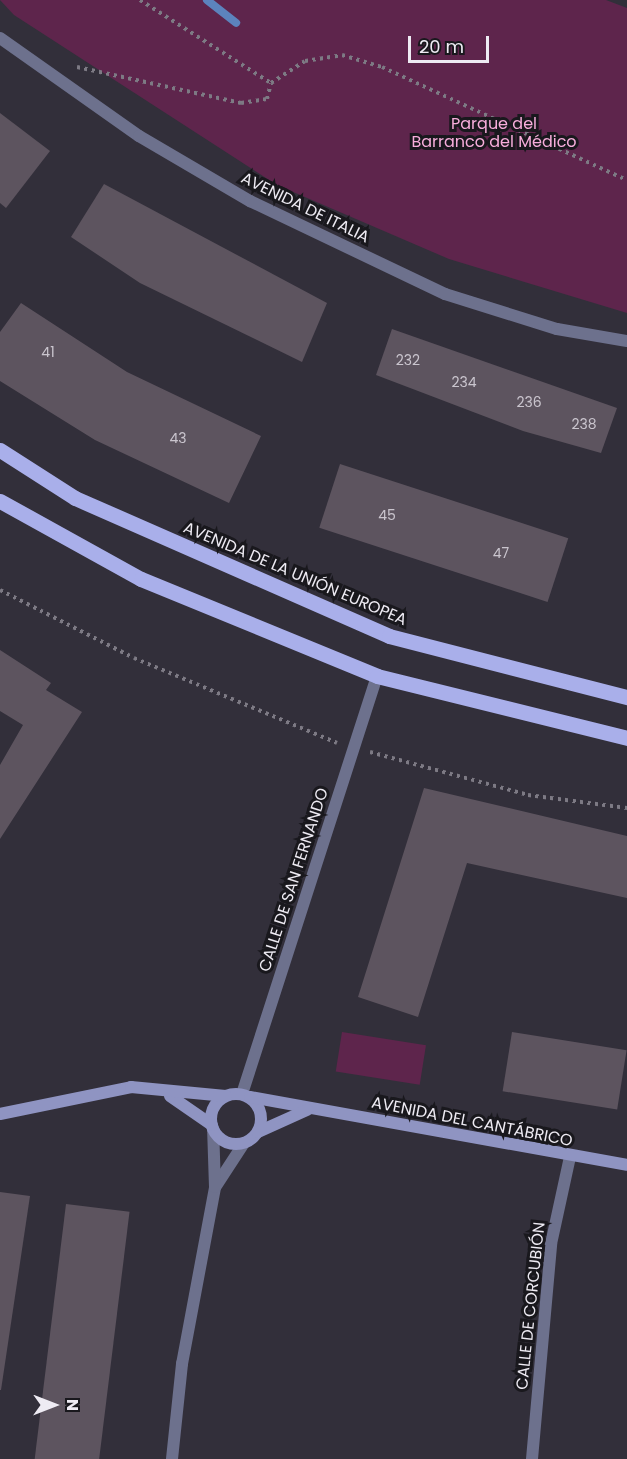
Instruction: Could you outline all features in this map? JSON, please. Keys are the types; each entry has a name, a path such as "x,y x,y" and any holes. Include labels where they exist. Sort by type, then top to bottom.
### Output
{"main road":[{"name":"AVENIDA DE LA UNIÓN EUROPEA","path":"0,450 75,498 389,636 627,697"},
{"path":"0,501 141,579 377,676 627,738"}],"street":[{"name":"AVENIDA DE ITALIA","path":"0,38 139,136 250,201 445,294 557,329 627,341"},
{"name":"CALLE DE SAN FERNANDO","path":"246,1096 377,676"},
{"path":"0,1114 98,1090 131,1087 163,1093 246,1096 262,1116 258,1132"},
{"path":"163,1093 212,1126 224,1142 244,1143"},
{"path":"172,1459 182,1364 216,1187 213,1109 226,1096"},
{"name":"AVENIDA DEL CANTÁBRICO","path":"246,1096 570,1157 627,1165"},
{"path":"216,1187 244,1143 258,1132 311,1109"},
{"name":"CALLE DE CORCUBIÓN","path":"532,1459 551,1244 570,1157"}],"path":[{"path":"140,0 237,66 272,83"},
{"path":"63,64 241,103 267,99 272,83 305,61 342,55 382,67 627,180"},
{"path":"0,590 134,658 354,748 528,795 627,808"}],"green space":[{"name":"Parque del Barranco del Médico","path":"0,0 606,0 627,8 627,313 449,259 277,185 14,15"},
{"path":"342,1032 426,1045 420,1085 336,1072"}],"building":[{"path":"0,113 50,151 6,208 0,203"},
{"path":"104,184 327,303 302,362 140,283 71,237"},
{"path":"21,303 127,372 261,436 229,503 95,440 0,381 0,332"},
{"path":"392,329 617,408 601,453 523,431 376,375"},
{"path":"340,464 568,538 548,602 319,528"},
{"path":"0,650 51,683 46,690 82,712 0,839 0,765 23,725 0,711"},
{"path":"424,788 627,836 627,898 467,863 418,1017 358,997"},
{"path":"512,1032 627,1050 617,1109 503,1091"},
{"path":"0,1192 30,1196 1,1390 0,1390"},
{"path":"66,1204 130,1212 99,1459 35,1459"}],"waterway":[{"path":"207,0 236,23"}]}
